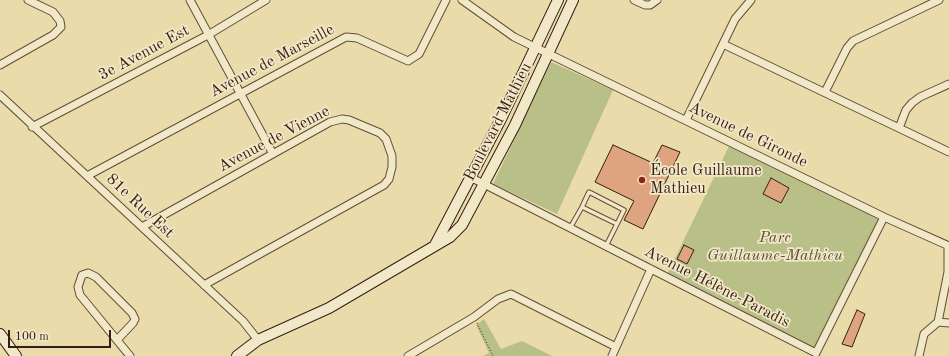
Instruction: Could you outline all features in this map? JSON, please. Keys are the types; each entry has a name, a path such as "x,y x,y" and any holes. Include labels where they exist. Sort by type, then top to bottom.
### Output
{"street":[{"path":"0,65 53,35 61,27 60,21 53,12 28,0"},
{"path":"190,0 273,154"},
{"name":"3e Avenue Est","path":"32,127 208,35 266,0"},
{"name":"Avenue de Marseille","path":"87,176 346,37 357,38 408,61 419,54 446,0"},
{"path":"462,0 514,37 536,48"},
{"name":"Boulevard Mathieu","path":"435,246 470,177 502,119 558,0"},
{"name":"Boulevard Mathieu","path":"237,356 258,340 329,308 450,237 462,225 548,55 573,0"},
{"path":"634,0 645,5 650,5 657,0"},
{"path":"686,120 734,19 751,0"},
{"path":"826,92 847,48 853,40 939,0"},
{"path":"723,44 949,152"},
{"name":"Avenue de Gironde","path":"536,48 884,217 948,246"},
{"path":"899,128 906,110 912,103 920,97 949,84"},
{"name":"81e Rue Est","path":"0,95 32,127 243,321 258,340"},
{"name":"Avenue de Vienne","path":"142,227 330,122 342,119 349,120 380,133 386,138 392,156 392,167 389,179 384,185 204,285"},
{"name":"Avenue Hélène-Paradis","path":"470,177 817,354 884,217"},
{"path":"919,356 924,334 938,322 948,272 948,246"},
{"path":"612,356 651,269"},
{"path":"117,340 134,323 135,319 132,313 96,277 88,273 82,275 78,287 80,295 130,356"},
{"path":"408,356 474,317 498,299 511,294 616,346"},
{"path":"938,322 949,323"},
{"path":"0,334 4,346 16,356"}],"lane":[{"path":"570,228 589,192 624,210 606,246"},
{"path":"582,207 617,224"}],"path":[{"path":"474,317 493,356"}],"green space":[{"path":"551,62 613,90 557,214 493,184"},
{"name":"Parc Guillaume-Mathieu","path":"731,142 884,217 816,353 666,277"},
{"path":"484,319 501,349 522,341 552,356 483,356 489,353 476,325"}],"building":[{"path":"613,145 653,163 662,145 680,152 643,229 624,220 634,201 595,182"},
{"path":"771,178 789,188 781,203 763,194"},
{"path":"684,245 694,250 687,264 677,259"},
{"path":"857,310 865,314 852,347 842,344"}],"place":[{"name":"École Guillaume Mathieu","path":"642,180"}]}
